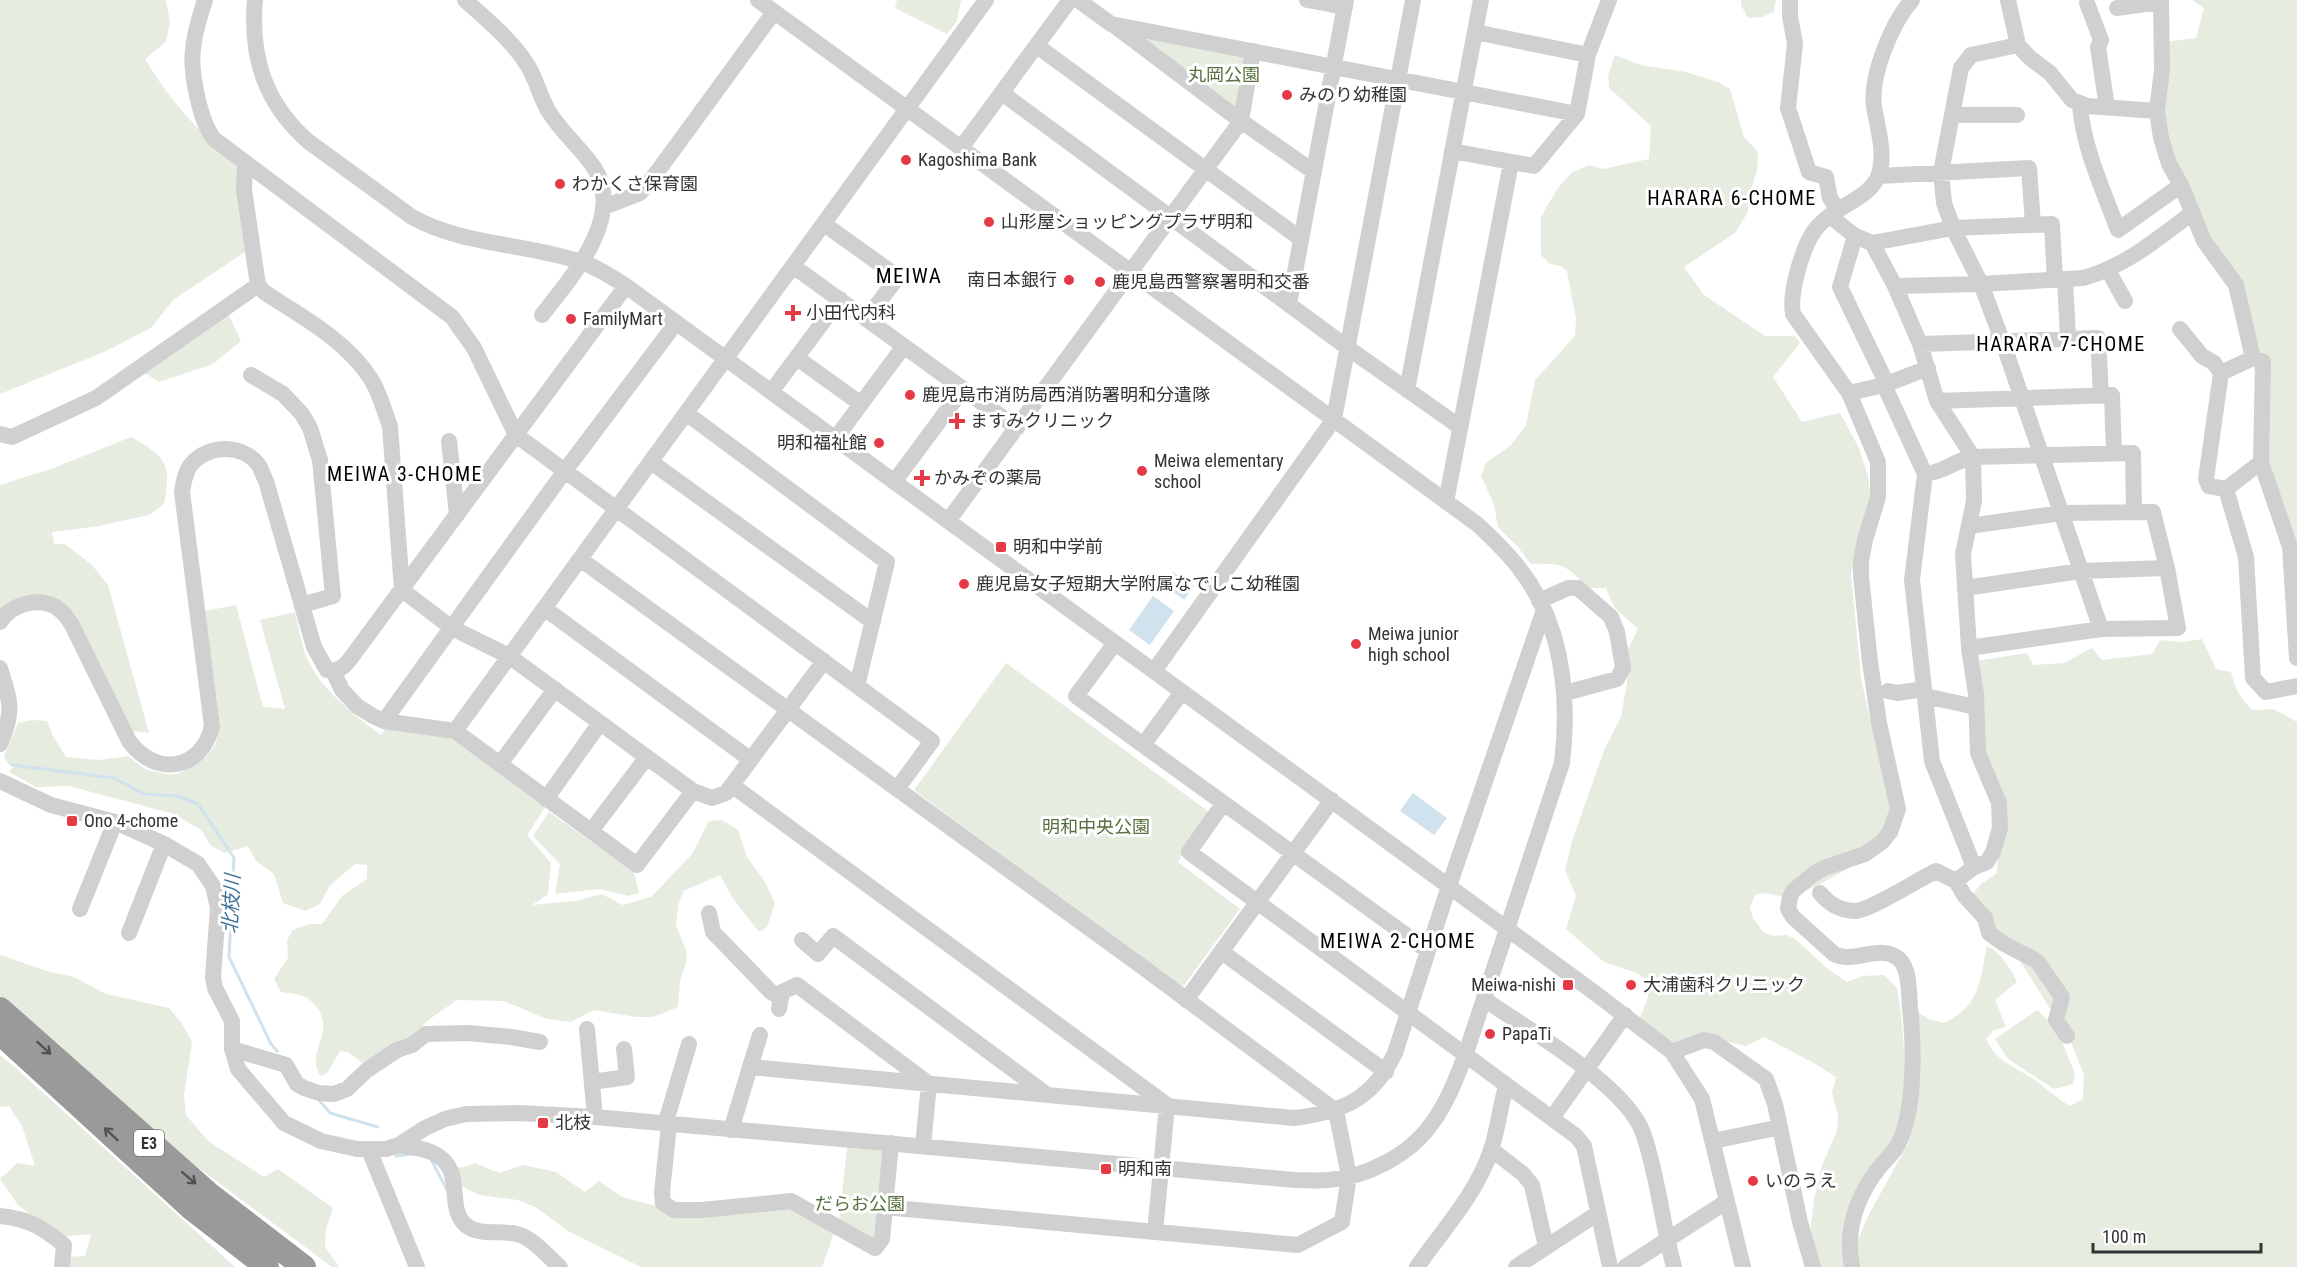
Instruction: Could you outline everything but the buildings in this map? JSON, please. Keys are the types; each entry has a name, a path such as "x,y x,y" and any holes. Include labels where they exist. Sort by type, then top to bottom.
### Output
{"highway":[{"name":"E3","path":"0,1009 200,1187 304,1267"},
{"name":"E3","path":"0,1033 192,1208 267,1267"}],"street":[{"path":"205,0 192,52 201,112 214,139 452,317 474,348 516,435 932,741 897,789"},
{"path":"255,0 253,25 255,49 268,90 280,112 309,142 412,217 429,226 457,236 583,262 626,286 1332,800 1672,1052 1702,1099 1743,1267"},
{"path":"465,0 507,39 529,68 551,114 596,171 600,184 603,207 599,225 583,262 542,315"},
{"path":"399,1145 425,1128 446,1119 466,1114 518,1113 891,1143 1295,1180 1330,1180 1349,1176 1379,1166 1411,1146 1432,1125 1454,1084 1562,763 1566,731 1563,670 1541,606 1521,570 1502,547 1477,524 758,0"},
{"path":"455,732 986,0"},
{"path":"961,148 1070,0"},
{"path":"1078,0 1314,172"},
{"path":"1288,304 1346,4 1307,0"},
{"path":"1154,671 1334,419 1413,0"},
{"path":"1407,390 1481,0"},
{"path":"1452,152 1534,166 1577,114 1588,55 1609,0"},
{"path":"1790,0 1790,16 1795,44 1788,108 1809,172 1826,177 1834,213 1855,236 1872,243 1953,228 2052,224 2068,339"},
{"path":"1852,1267 1849,1249 1859,1197 1896,1147 1910,1102 1912,1026 1905,968 1900,960 1886,954 1840,958 1820,943 1793,917 1788,903 1793,891 1812,875 1865,854 1882,842 1890,832 1898,809 1878,723 1861,576 1865,540 1878,497 1878,462 1849,393 1793,314 1791,302 1805,251 1814,231 1834,213 1863,195 1879,176 1881,151 1874,88 1896,23 1912,0"},
{"path":"2008,0 2018,45 2050,74 2072,100 2080,105 2157,111"},
{"path":"2117,8 2161,1 2162,70 2157,111 2161,138 2169,164 2181,184 2204,241 2236,285 2253,358"},
{"path":"2087,3 2102,40 2098,47 2106,107"},
{"path":"603,207 640,193 774,12"},
{"path":"1112,24 1577,114"},
{"path":"1475,33 1588,55"},
{"path":"2018,45 1971,55 1961,68 1941,172 1944,203 1953,228 1981,284 2002,340 2101,629"},
{"path":"1036,46 1301,239"},
{"path":"948,521 1241,121 1253,51"},
{"path":"1002,93 1348,348 1460,427"},
{"path":"2080,105 2095,166 2118,230 2181,184"},
{"path":"1952,115 2017,115"},
{"path":"245,162 244,190 258,285 264,292 337,341 358,363 372,381 390,426 402,590 452,628 509,656 693,791 712,798 726,793 733,786 824,661"},
{"path":"1446,502 1511,163"},
{"path":"1879,176 2029,168 2033,225"},
{"path":"1895,286 2083,278 2108,270 2137,255 2192,213"},
{"path":"824,224 898,277 866,319"},
{"path":"1855,236 1839,287 1882,376 1925,474 1912,580 1932,760 1974,867"},
{"path":"1872,243 1895,286 1920,344 1937,401 1973,457 1974,501 1963,554 1969,648 1976,707 1978,753 1999,803 2000,828 1993,852 1987,862 1974,867 1956,881"},
{"path":"793,266 1017,428"},
{"path":"2108,270 2125,301"},
{"path":"0,434 12,437 96,398 258,285"},
{"path":"0,622 13,609 24,603 35,602 54,606 72,625 135,750 146,760 172,766 189,760 202,750 209,738 212,726 182,492 188,470 194,462 201,455 217,449 239,451 258,464 266,481 314,647 327,670 333,671 345,666 626,286"},
{"path":"771,392 840,299"},
{"path":"384,721 564,472 676,323"},
{"path":"2180,328 2202,356 2214,363 2221,373 2206,479 2209,486 2226,489 2261,462"},
{"path":"1920,344 2098,338 2101,396"},
{"path":"836,439 904,346"},
{"path":"797,358 861,404"},
{"path":"2221,373 2253,358 2263,362 2261,462 2290,547 2297,658"},
{"path":"1849,393 1884,385 1928,368"},
{"path":"251,375 283,394 302,414 310,428 320,459 333,596 302,605"},
{"path":"894,482 963,389"},
{"path":"1937,401 2112,395 2114,454"},
{"path":"686,413 887,562 857,686"},
{"path":"449,441 457,515"},
{"path":"1925,474 1931,474 1962,459 1973,457 2133,453 2134,512"},
{"path":"651,462 873,622"},
{"path":"2226,489 2246,557 2253,678 2266,692 2297,686"},
{"path":"1969,526 2062,513 2153,512 2178,627 2101,629 1969,648"},
{"path":"580,559 1140,964 1336,1111 1349,1176 1342,1222 1298,1245 884,1207"},
{"path":"1965,588 2081,571 2167,568"},
{"path":"750,1068 1294,1118 1336,1111 1352,1103 1386,1072 1395,1053 1541,606 1568,588 1578,588 1611,617 1617,632 1623,668 1617,679 1565,693"},
{"path":"544,608 751,760"},
{"path":"1115,643 1076,696 1428,951"},
{"path":"0,668 11,712 0,744"},
{"path":"333,671 342,690 357,706 384,721 455,732 637,866 693,791"},
{"path":"500,764 555,689"},
{"path":"1888,691 1924,693 1976,707"},
{"path":"1143,746 1182,692"},
{"path":"546,799 600,723"},
{"path":"591,831 647,757"},
{"path":"0,781 51,805 115,822 164,844 198,864 213,886 218,908 213,977 215,988 232,1021 232,1049 238,1069 284,1123 321,1141 369,1150 399,1145 423,1149 444,1159 453,1172 456,1209 463,1223 469,1228 481,1231 519,1234 531,1241 560,1267"},
{"path":"733,786 1167,1105"},
{"path":"1186,1000 1332,800"},
{"path":"1223,804 1189,852 1552,1118 1584,1146 1610,1267"},
{"path":"80,909 115,822"},
{"path":"129,933 164,844"},
{"path":"1820,893 1831,906 1857,911 1936,871 1956,881 1964,896 1984,918 1989,933 2004,944 2037,960 2062,997 2056,1020 2067,1036"},
{"path":"709,913 713,932 780,1004 782,992 797,986 929,1084"},
{"path":"802,940 818,954 833,936 1046,1094"},
{"path":"1222,952 1386,1072"},
{"path":"1484,999 1587,1069 1628,1106 1643,1132 1666,1241 1674,1267"},
{"path":"1552,1118 1625,1015"},
{"path":"587,1029 595,1118"},
{"path":"232,1049 286,1065 297,1084 309,1090 328,1094 347,1089 367,1070 396,1050 412,1044 426,1034 479,1034 540,1042"},
{"path":"731,1130 760,1035"},
{"path":"1672,1052 1704,1040 1714,1042 1766,1079 1780,1127 1800,1222 1813,1267"},
{"path":"689,1044 667,1125 663,1203 674,1210 702,1210 791,1201 875,1248 882,1239 891,1143"},
{"path":"592,1082 627,1077 624,1048"},
{"path":"923,1146 929,1084"},
{"path":"1417,1267 1473,1187 1491,1149 1506,1086"},
{"path":"1155,1232 1167,1105"},
{"path":"1713,1141 1780,1127"},
{"path":"1491,1149 1523,1174 1532,1185 1546,1247"},
{"path":"369,1150 417,1267"},
{"path":"1625,1267 1726,1202"},
{"path":"1516,1267 1598,1213"},
{"path":"0,1216 19,1218 40,1226 64,1245 62,1267"}],"green space":[{"path":"0,0 166,0 170,22 166,42 145,59 186,116 237,163 248,250 173,300 151,328 104,352 0,394"},
{"path":"897,0 961,0 957,21 947,34 895,8"},
{"path":"1741,0 1776,0 1774,12 1762,17 1748,18 1741,5"},
{"path":"2192,0 2297,0 2297,585 2266,461 2257,351 2165,134 2166,42 2196,38 2204,8"},
{"name":"丸岡公園","path":"1148,38 1243,57 1247,61 1239,106 1233,108 1146,43"},
{"path":"1615,55 1640,65 1686,72 1718,82 1730,89 1744,137 1758,152 1757,171 1749,194 1748,212 1735,233 1684,267 1704,295 1765,336 1795,336 1800,343 1773,377 1802,422 1840,413 1859,448 1868,476 1869,511 1851,573 1861,678 1876,747 1895,812 1885,847 1822,883 1797,894 1755,895 1750,908 1753,918 1763,932 1774,936 1786,935 1795,939 1828,969 1847,982 1863,976 1884,975 1897,988 1907,1086 1904,1109 1888,1149 1865,1180 1846,1267 1816,1267 1809,1243 1814,1200 1822,1165 1837,1131 1838,1115 1832,1093 1836,1077 1764,1037 1746,1046 1701,1035 1674,1045 1639,1019 1648,998 1648,982 1637,973 1604,962 1566,929 1576,896 1565,870 1572,841 1605,748 1621,717 1629,670 1626,653 1638,629 1614,607 1606,588 1587,588 1574,574 1557,565 1531,564 1498,527 1494,505 1481,476 1486,463 1511,445 1526,425 1535,380 1575,336 1576,319 1567,271 1561,266 1550,264 1541,255 1541,217 1558,188 1571,173 1589,165 1603,169 1649,159 1651,126 1609,88 1608,76"},
{"path":"228,314 241,341 213,364 159,382 143,372"},
{"path":"131,437 152,450 164,463 167,479 164,504 149,515 99,526 52,532 54,544 65,544 92,565 108,585 149,733 133,731 76,615 68,608 49,598 29,596 19,598 0,610 0,485 51,469"},
{"path":"236,605 263,707 285,709 260,620 295,612 305,653 318,677 337,699 370,727 381,735 386,728 447,737 459,743 546,806 527,835 551,863 548,894 532,905 575,901 602,894 622,905 651,897 692,854 709,821 722,820 738,830 747,857 765,882 775,903 767,927 759,932 732,897 720,875 683,891 678,906 676,926 686,950 687,960 680,981 678,1007 653,1017 636,1017 594,1010 571,1022 547,1019 504,1001 457,1000 427,1021 409,1042 379,1057 362,1062 348,1052 340,1051 327,1073 321,1076 316,1060 323,1027 318,1009 306,998 281,992 274,979 288,958 287,940 293,930 309,924 322,924 343,895 367,879 367,865 355,864 330,885 320,904 305,911 283,903 274,874 256,861 248,846 225,853 211,846 201,830 174,814 69,786 36,787 9,772 13,767 7,763 4,755 18,723 32,720 47,721 66,757 99,760 128,756 145,769 165,774 178,774 205,758 215,746 220,724 205,611"},
{"path":"2202,639 2216,669 2231,672 2239,693 2253,710 2274,709 2297,722 2297,1267 1857,1267 1857,1243 1867,1218 1908,1144 1915,1117 1916,1011 1929,1019 1944,1023 1965,1009 1980,982 1987,946 2001,956 2017,982 1995,1000 2006,1027 1994,1030 1986,1039 1990,1046 2006,1062 2070,1106 2083,1099 2084,1075 2071,1042 2020,961 2002,950 1972,895 1981,884 1996,874 2002,829 1982,753 1975,661 2027,653 2033,665 2064,663 2092,648 2102,660 2152,654 2160,640 2182,642"},
{"name":"明和中央公園","path":"1006,663 1209,812 1178,862 1240,909 1182,988 914,790"},
{"path":"549,812 634,872 639,893 628,896 599,889 555,894 560,864 533,836"},
{"path":"0,955 50,972 74,977 106,994 169,1008 181,1022 192,1042 184,1095 186,1115 208,1141 264,1177 278,1169 333,1208 326,1229 325,1247 339,1267 332,1267 192,1163 0,996"},
{"path":"2037,1010 2057,1029 2075,1074 2073,1084 2054,1089 2008,1059 1995,1039"},
{"path":"0,1055 235,1267 69,1267 64,1257 85,1256 91,1234 60,1237 18,1205 0,1179 17,1163 35,1166 22,1126 9,1106 0,1107"},
{"name":"だらお公園","path":"847,1148 884,1150 876,1238 870,1241 839,1222"},
{"path":"475,1163 499,1173 523,1165 556,1172 585,1192 599,1181 622,1197 656,1206 791,1206 834,1233 822,1267 641,1267 568,1231 537,1208 518,1200 479,1195 463,1187 448,1168 464,1167"}],"water":[{"path":"1173,572 1194,586 1184,600 1164,585"},
{"path":"1153,596 1174,611 1150,645 1129,630"},
{"path":"1413,793 1447,818 1434,835 1400,811"}],"waterway":[{"name":"北枝川","path":"12,765 114,778 144,794 178,796 198,804 234,858 229,957 271,1044 277,1051"},
{"name":"北枝川","path":"319,1100 330,1113 378,1127"},
{"name":"北枝川","path":"396,1156 410,1154"},
{"name":"北枝川","path":"432,1161 447,1190"}],"place":[{"name":"みのり幼稚園","path":"1287,95"},
{"name":"Kagoshima Bank","path":"906,160"},
{"name":"わかくさ保育園","path":"560,184"},
{"name":"山形屋ショッピングプラザ明和","path":"989,222"},
{"name":"南日本銀行","path":"1069,280"},
{"name":"鹿児島西警察署明和交番","path":"1100,282"},
{"name":"小田代内科","path":"793,313"},
{"name":"FamilyMart","path":"571,319"},
{"name":"鹿児島市消防局西消防署明和分遣隊","path":"910,395"},
{"name":"ますみクリニック","path":"957,421"},
{"name":"明和福祉館","path":"879,443"},
{"name":"Meiwa elementary school","path":"1142,471"},
{"name":"かみぞの薬局","path":"922,478"},
{"name":"明和中学前","path":"1001,547"},
{"name":"鹿児島女子短期大学附属なでしこ幼稚園","path":"964,584"},
{"name":"Meiwa junior high school","path":"1356,644"},
{"name":"Ono 4-chome","path":"72,821"},
{"name":"Meiwa-nishi","path":"1568,985"},
{"name":"大浦歯科クリニック","path":"1631,985"},
{"name":"PapaTi","path":"1490,1034"},
{"name":"北枝","path":"543,1123"},
{"name":"明和南","path":"1106,1169"},
{"name":"いのうえ","path":"1753,1181"}],"district":[{"name":"HARARA 6-CHOME","path":"1732,198"},
{"name":"MEIWA","path":"909,276"},
{"name":"HARARA 7-CHOME","path":"2061,344"},
{"name":"MEIWA 3-CHOME","path":"405,474"},
{"name":"MEIWA 2-CHOME","path":"1398,941"}]}
